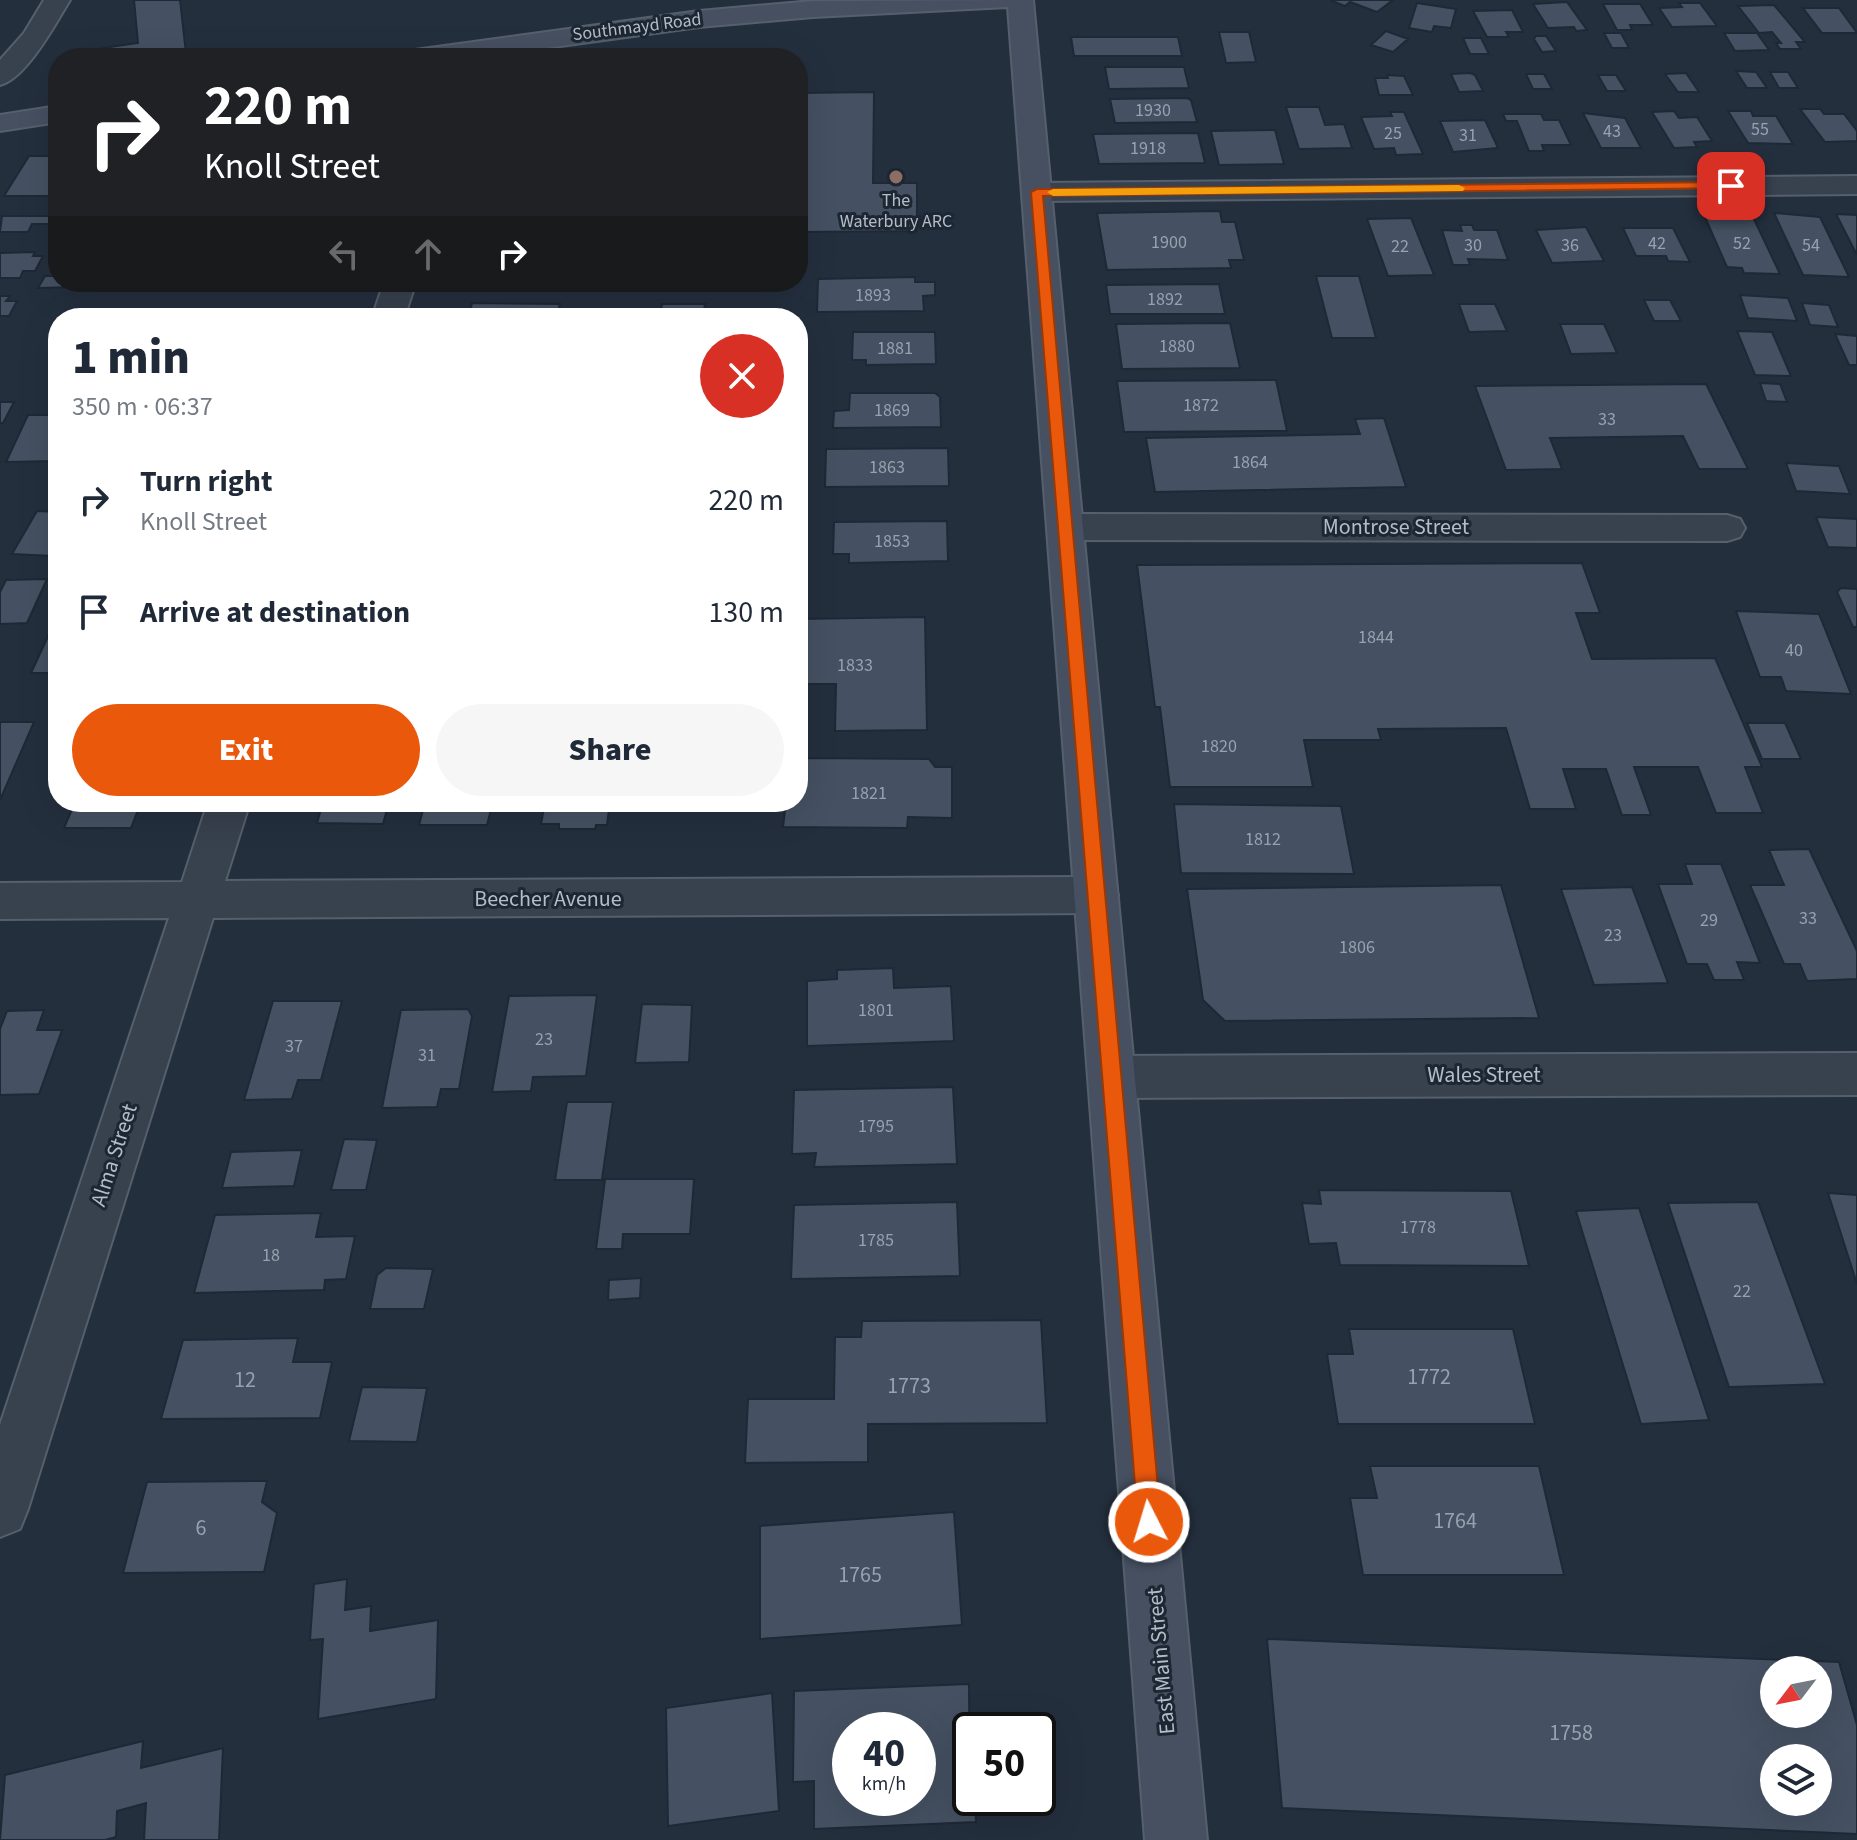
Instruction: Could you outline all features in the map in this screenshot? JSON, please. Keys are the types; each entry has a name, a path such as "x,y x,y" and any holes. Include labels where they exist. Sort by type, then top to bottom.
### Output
{"main road":[{"name":"Southmayd Road","path":"511,48 748,14 1004,0"},
{"name":"East Main Street","path":"1020,0 1176,1840"},
{"path":"0,123 48,116"}],"street":[{"path":"0,77 34,37 57,0"},
{"path":"1037,192 1857,185"},
{"name":"Montrose Street","path":"1065,527 1727,528"},
{"name":"Alma Street","path":"0,1509 226,812"},
{"name":"Beecher Avenue","path":"0,901 1096,895"},
{"name":"Wales Street","path":"1112,1077 1857,1074"}],"building":[{"path":"134,0 180,0 185,48 103,48 138,43"},
{"path":"1334,0 1393,0 1377,12 1350,2 1345,6"},
{"path":"1567,2 1587,30 1548,28 1533,4"},
{"path":"1417,3 1456,9 1451,28 1434,26 1432,32 1409,28"},
{"path":"1679,3 1700,3 1717,26 1672,27 1659,8 1682,7"},
{"path":"1603,4 1640,4 1653,25 1630,25 1632,30 1617,30"},
{"path":"1774,5 1805,42 1796,42 1801,49 1780,49 1776,43 1781,43 1772,32 1759,33 1738,6"},
{"path":"1803,8 1839,8 1857,33 1822,33"},
{"path":"1512,10 1523,32 1506,32 1509,37 1487,37 1473,11"},
{"path":"1386,31 1408,39 1393,52 1371,45"},
{"path":"1219,32 1249,32 1256,62 1226,63"},
{"path":"1604,33 1621,33 1629,48 1612,48"},
{"path":"1724,33 1757,33 1769,50 1735,51"},
{"path":"1536,36 1546,36 1556,51 1542,52 1534,39"},
{"path":"1071,37 1178,37 1182,56 1074,56"},
{"path":"1463,38 1481,38 1489,54 1470,54"},
{"path":"1105,67 1184,67 1189,88 1109,89"},
{"path":"1736,71 1756,72 1767,88 1747,88"},
{"path":"1770,72 1788,72 1798,88 1779,88"},
{"path":"1686,73 1699,92 1678,92 1665,74"},
{"path":"1451,74 1475,75 1483,91 1459,92"},
{"path":"1526,74 1544,74 1552,89 1533,89"},
{"path":"1387,75 1404,76 1413,95 1379,95 1375,78 1388,78"},
{"path":"1598,75 1616,75 1626,91 1607,91"},
{"path":"874,92 873,183 917,183 917,231 808,232 808,93"},
{"path":"1110,99 1191,100 1197,122 1115,123"},
{"path":"1286,107 1319,107 1325,125 1344,124 1352,148 1299,149"},
{"path":"1800,109 1844,114 1857,131 1857,141 1825,142"},
{"path":"1674,111 1679,118 1697,117 1712,141 1694,142 1697,147 1674,148 1652,112"},
{"path":"1728,111 1776,116 1793,144 1748,143"},
{"path":"1390,112 1404,112 1423,154 1396,155 1394,148 1374,149 1361,117 1392,116"},
{"path":"1583,113 1625,118 1641,148 1601,148"},
{"path":"1503,114 1541,114 1544,120 1559,120 1571,145 1542,145 1544,151 1529,151 1517,121 1506,121"},
{"path":"1485,120 1498,148 1453,152 1440,121"},
{"path":"1275,130 1284,164 1219,165 1211,131"},
{"path":"1198,133 1205,163 1099,164 1093,134"},
{"path":"29,156 48,156 48,196 4,196"},
{"path":"1220,211 1222,222 1235,222 1244,260 1229,260 1231,268 1107,270 1097,213"},
{"path":"1774,213 1820,217 1849,277 1803,275"},
{"path":"1836,214 1857,215 1857,255"},
{"path":"1704,215 1753,217 1780,274 1744,273 1742,268 1727,267"},
{"path":"2,216 48,216 48,224 32,224 28,232 0,232"},
{"path":"1411,218 1434,275 1388,276 1367,219"},
{"path":"1460,225 1472,225 1474,230 1497,230 1508,260 1468,259 1470,265 1453,265 1442,230 1462,231"},
{"path":"1586,227 1604,261 1552,263 1536,230"},
{"path":"1623,228 1673,228 1690,262 1668,261 1666,256 1636,256"},
{"path":"35,252 33,256 43,256 35,271 23,271 20,278 0,278 0,253"},
{"path":"45,276 48,276 48,288 38,288"},
{"path":"1316,276 1359,276 1376,338 1332,338"},
{"path":"915,277 915,282 935,282 935,295 923,296 924,311 817,312 818,279"},
{"path":"1219,284 1225,314 1110,314 1106,285"},
{"path":"1740,295 1788,298 1797,321 1748,318"},
{"path":"0,296 10,296 6,301 17,301 9,316 0,316"},
{"path":"1644,300 1670,300 1681,321 1654,321"},
{"path":"472,303 560,304 559,308 471,308"},
{"path":"1802,303 1829,305 1838,327 1810,325"},
{"path":"662,304 705,304 704,308 661,308"},
{"path":"1459,304 1495,304 1507,331 1469,332"},
{"path":"1230,323 1240,368 1122,369 1116,324"},
{"path":"1560,324 1604,324 1617,353 1571,354"},
{"path":"1737,331 1772,332 1791,376 1755,375"},
{"path":"853,332 935,332 936,364 866,365 866,360 852,360"},
{"path":"1835,334 1857,336 1857,365 1849,365"},
{"path":"1276,380 1287,431 1124,432 1117,381"},
{"path":"1760,383 1780,384 1787,402 1766,401"},
{"path":"1706,384 1748,469 1699,469 1683,436 1550,438 1562,469 1506,470 1475,386"},
{"path":"850,393 935,393 940,397 941,427 833,428 834,411 849,410"},
{"path":"0,402 14,402 3,423 0,423"},
{"path":"28,415 48,415 48,461 6,462"},
{"path":"1384,418 1406,487 1155,492 1146,438 1360,434 1355,419"},
{"path":"948,448 949,486 825,487 826,449"},
{"path":"1786,463 1839,466 1850,494 1796,491"},
{"path":"37,511 48,512 48,556 12,554"},
{"path":"1816,517 1857,519 1857,548 1828,547"},
{"path":"947,521 948,561 849,563 849,554 833,554 834,522"},
{"path":"1582,563 1600,613 1576,613 1592,659 1715,658 1762,767 1745,767 1763,813 1716,813 1698,767 1634,767 1651,815 1622,815 1606,769 1563,769 1576,809 1530,809 1506,728 1378,729 1381,740 1304,740 1313,787 1170,787 1160,707 1155,707 1137,565"},
{"path":"47,579 27,623 0,624 0,592 6,580"},
{"path":"1841,588 1857,589 1857,627 1853,627 1837,592"},
{"path":"1736,611 1819,614 1851,694 1786,691 1781,677 1760,677"},
{"path":"925,617 927,730 835,731 836,684 808,684 808,619"},
{"path":"48,636 48,673 31,673"},
{"path":"34,722 0,800 0,724"},
{"path":"1747,723 1785,723 1801,759 1762,759"},
{"path":"808,758 929,759 935,767 952,767 952,818 908,817 907,828 783,827 785,812 808,812"},
{"path":"1174,804 1341,806 1354,874 1181,873"},
{"path":"71,812 137,812 131,828 64,828"},
{"path":"320,812 386,812 383,824 317,823"},
{"path":"422,812 490,812 487,825 419,825"},
{"path":"543,812 609,812 607,825 596,825 595,829 559,829 559,824 541,824"},
{"path":"1809,849 1857,951 1857,979 1807,981 1800,964 1784,964 1750,885 1784,885 1769,850"},
{"path":"1685,864 1721,864 1760,963 1737,962 1744,980 1714,980 1707,964 1687,964 1658,884 1692,884"},
{"path":"1501,885 1539,1018 1225,1021 1203,1000 1187,889"},
{"path":"1632,887 1668,983 1594,985 1561,889"},
{"path":"893,968 894,988 951,986 954,1041 807,1046 807,981 837,979 837,970"},
{"path":"597,995 586,1076 533,1077 531,1091 492,1092 509,996"},
{"path":"273,1001 342,1001 321,1080 298,1080 292,1099 244,1100"},
{"path":"642,1004 692,1005 689,1062 635,1063"},
{"path":"468,1009 472,1016 459,1089 441,1089 437,1107 382,1108 401,1010"},
{"path":"44,1010 37,1030 62,1030 39,1094 0,1095 0,1029 7,1011"},
{"path":"953,1087 957,1164 814,1167 816,1153 792,1154 794,1090"},
{"path":"567,1102 613,1102 602,1179 694,1179 690,1234 623,1234 622,1249 596,1249 605,1180 555,1180"},
{"path":"344,1139 377,1140 366,1190 331,1190"},
{"path":"302,1150 294,1186 222,1188 231,1152"},
{"path":"1319,1190 1511,1191 1529,1266 1340,1265 1336,1243 1309,1244 1302,1203 1321,1204"},
{"path":"1828,1193 1857,1195 1857,1284"},
{"path":"957,1202 960,1276 791,1279 794,1205"},
{"path":"1758,1202 1825,1384 1729,1387 1668,1203"},
{"path":"1639,1208 1709,1420 1641,1424 1576,1211"},
{"path":"321,1213 316,1237 355,1236 346,1279 325,1280 324,1290 194,1293 215,1215"},
{"path":"386,1268 433,1269 424,1309 370,1309 377,1275"},
{"path":"641,1278 640,1298 608,1300 609,1280"},
{"path":"1041,1320 1047,1423 868,1424 868,1462 745,1463 748,1399 834,1399 835,1337 861,1337 862,1321"},
{"path":"1349,1329 1513,1329 1535,1424 1338,1424 1327,1354 1353,1354"},
{"path":"298,1338 293,1362 332,1362 320,1418 161,1419 183,1340"},
{"path":"362,1387 427,1388 417,1442 349,1441"},
{"path":"1370,1466 1539,1466 1564,1575 1363,1575 1350,1498 1377,1498"},
{"path":"267,1481 262,1502 277,1513 264,1572 123,1573 147,1482"},
{"path":"954,1512 962,1625 760,1639 760,1526"},
{"path":"347,1579 345,1610 371,1606 370,1631 438,1620 436,1699 318,1719 323,1639 310,1640 314,1584"},
{"path":"1267,1639 1760,1659 1760,1728 1832,1728 1832,1662 1839,1662 1857,1725 1857,1834 1282,1808"},
{"path":"969,1684 969,1712 952,1712 952,1816 976,1816 976,1822 814,1829 814,1781 793,1782 794,1691"},
{"path":"772,1693 779,1811 668,1826 666,1708"},
{"path":"143,1741 141,1768 223,1748 219,1840 144,1840 146,1803 117,1811 116,1837 105,1840 0,1840 5,1775"}],"slow traffic":[{"path":"1053,192 1459,188"}],"place":[{"name":"The Waterbury ARC","path":"896,177"}],"route":[{"path":"1149,1522 1037,192 1731,186"}]}
